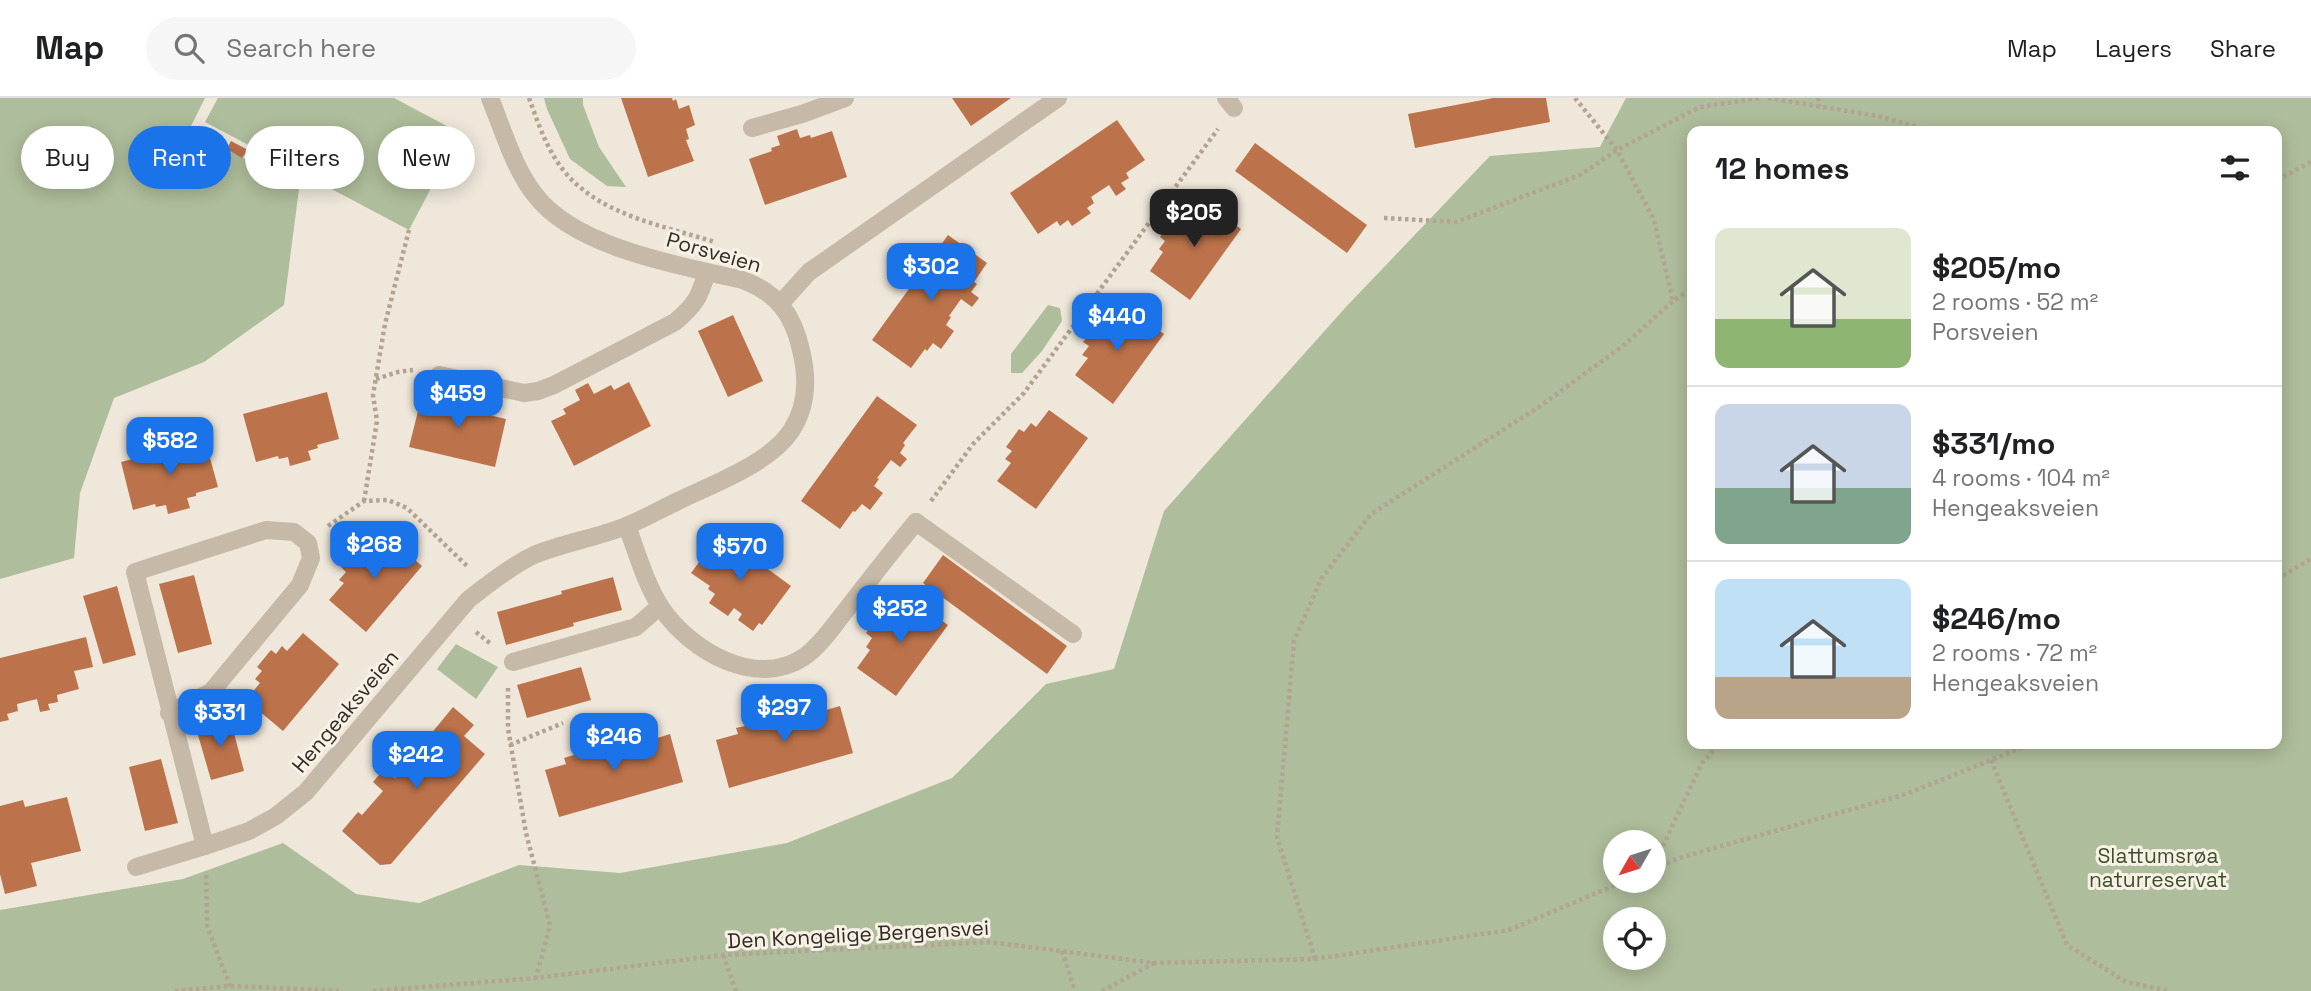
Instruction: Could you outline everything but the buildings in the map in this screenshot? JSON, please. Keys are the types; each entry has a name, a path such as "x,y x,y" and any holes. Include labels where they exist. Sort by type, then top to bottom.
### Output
{"street":[{"name":"Porsveien","path":"490,98 516,160 535,195 562,220 599,242 759,286 780,304"},
{"path":"752,128 845,98"},
{"path":"780,304 809,272 1058,98"},
{"path":"439,374 524,393 554,385 675,322 700,296 707,272"},
{"name":"Hengeaksveien","path":"136,867 249,831 276,816 306,792 468,600 487,584 533,556 627,526 740,471 777,447 790,433 801,414 806,394 797,332 780,304"},
{"path":"627,526 643,571 660,606 674,625 704,650 750,670 780,668 805,657 916,522 1073,634"},
{"path":"169,713 211,692 300,585 311,558 308,543 294,532 266,530 135,572 169,713 205,846"},
{"path":"513,662 636,626 660,606"}],"path":[{"path":"529,98 542,133 554,155 578,186 614,208 719,243"},
{"path":"1575,98 1616,150 1654,220 1672,301"},
{"path":"1384,218 1456,222 1580,175 1616,150 1700,107 1759,98"},
{"path":"1768,98 1878,116 1913,126"},
{"path":"1818,98 1820,106"},
{"path":"916,522 973,444 1024,393 1230,103"},
{"path":"2282,177 2311,162"},
{"path":"364,501 377,421 373,395 385,324 409,230"},
{"path":"1315,959 1277,837 1294,640 1321,579 1371,514 1539,407 1624,345 1672,301 1687,291"},
{"path":"376,379 414,369 439,374"},
{"path":"308,543 331,523 364,501 388,500 407,508 487,584"},
{"path":"2282,576 2311,559"},
{"path":"456,614 513,662 507,695 510,745 526,833 550,925 536,978"},
{"path":"510,745 563,723"},
{"path":"1666,841 1702,763 1715,749"},
{"path":"1666,863 1906,794 2018,749"},
{"path":"1991,760 2067,945 2126,982 2170,991"},
{"path":"205,846 207,926 230,986"},
{"name":"Den Kongelige Bergensvei","path":"373,991 536,978 723,956 990,942 1155,963 1315,959 1509,930 1603,890"},
{"path":"1062,951 1075,991"},
{"path":"723,956 736,991"},
{"path":"1102,991 1155,963"},
{"path":"175,991 230,986 343,991"}],"green space":[{"path":"0,98 205,98 191,126 128,126 128,189 231,189 231,151 245,159 245,189 299,189 284,305 204,362 114,398 80,493 74,558 0,579"},
{"path":"218,98 394,98 447,126 378,126 378,189 431,189 409,230 332,189 364,189 364,126 245,126 245,143 231,136 231,126 213,126 205,122"},
{"path":"544,98 583,98 583,105 599,147 626,187 607,186 570,159"},
{"name":"Slattumsrøa naturreservat","path":"1626,98 2311,98 2311,991 0,991 0,910 183,879 283,843 356,894 419,903 519,865 620,873 787,843 952,778 1046,684 1114,669 1164,511 1345,308 1490,156 1600,147"},
{"path":"1048,305 1060,308 1062,321 1042,351 1022,373 1011,373 1011,354"},
{"path":"456,644 498,667 476,699 437,669"}]}
